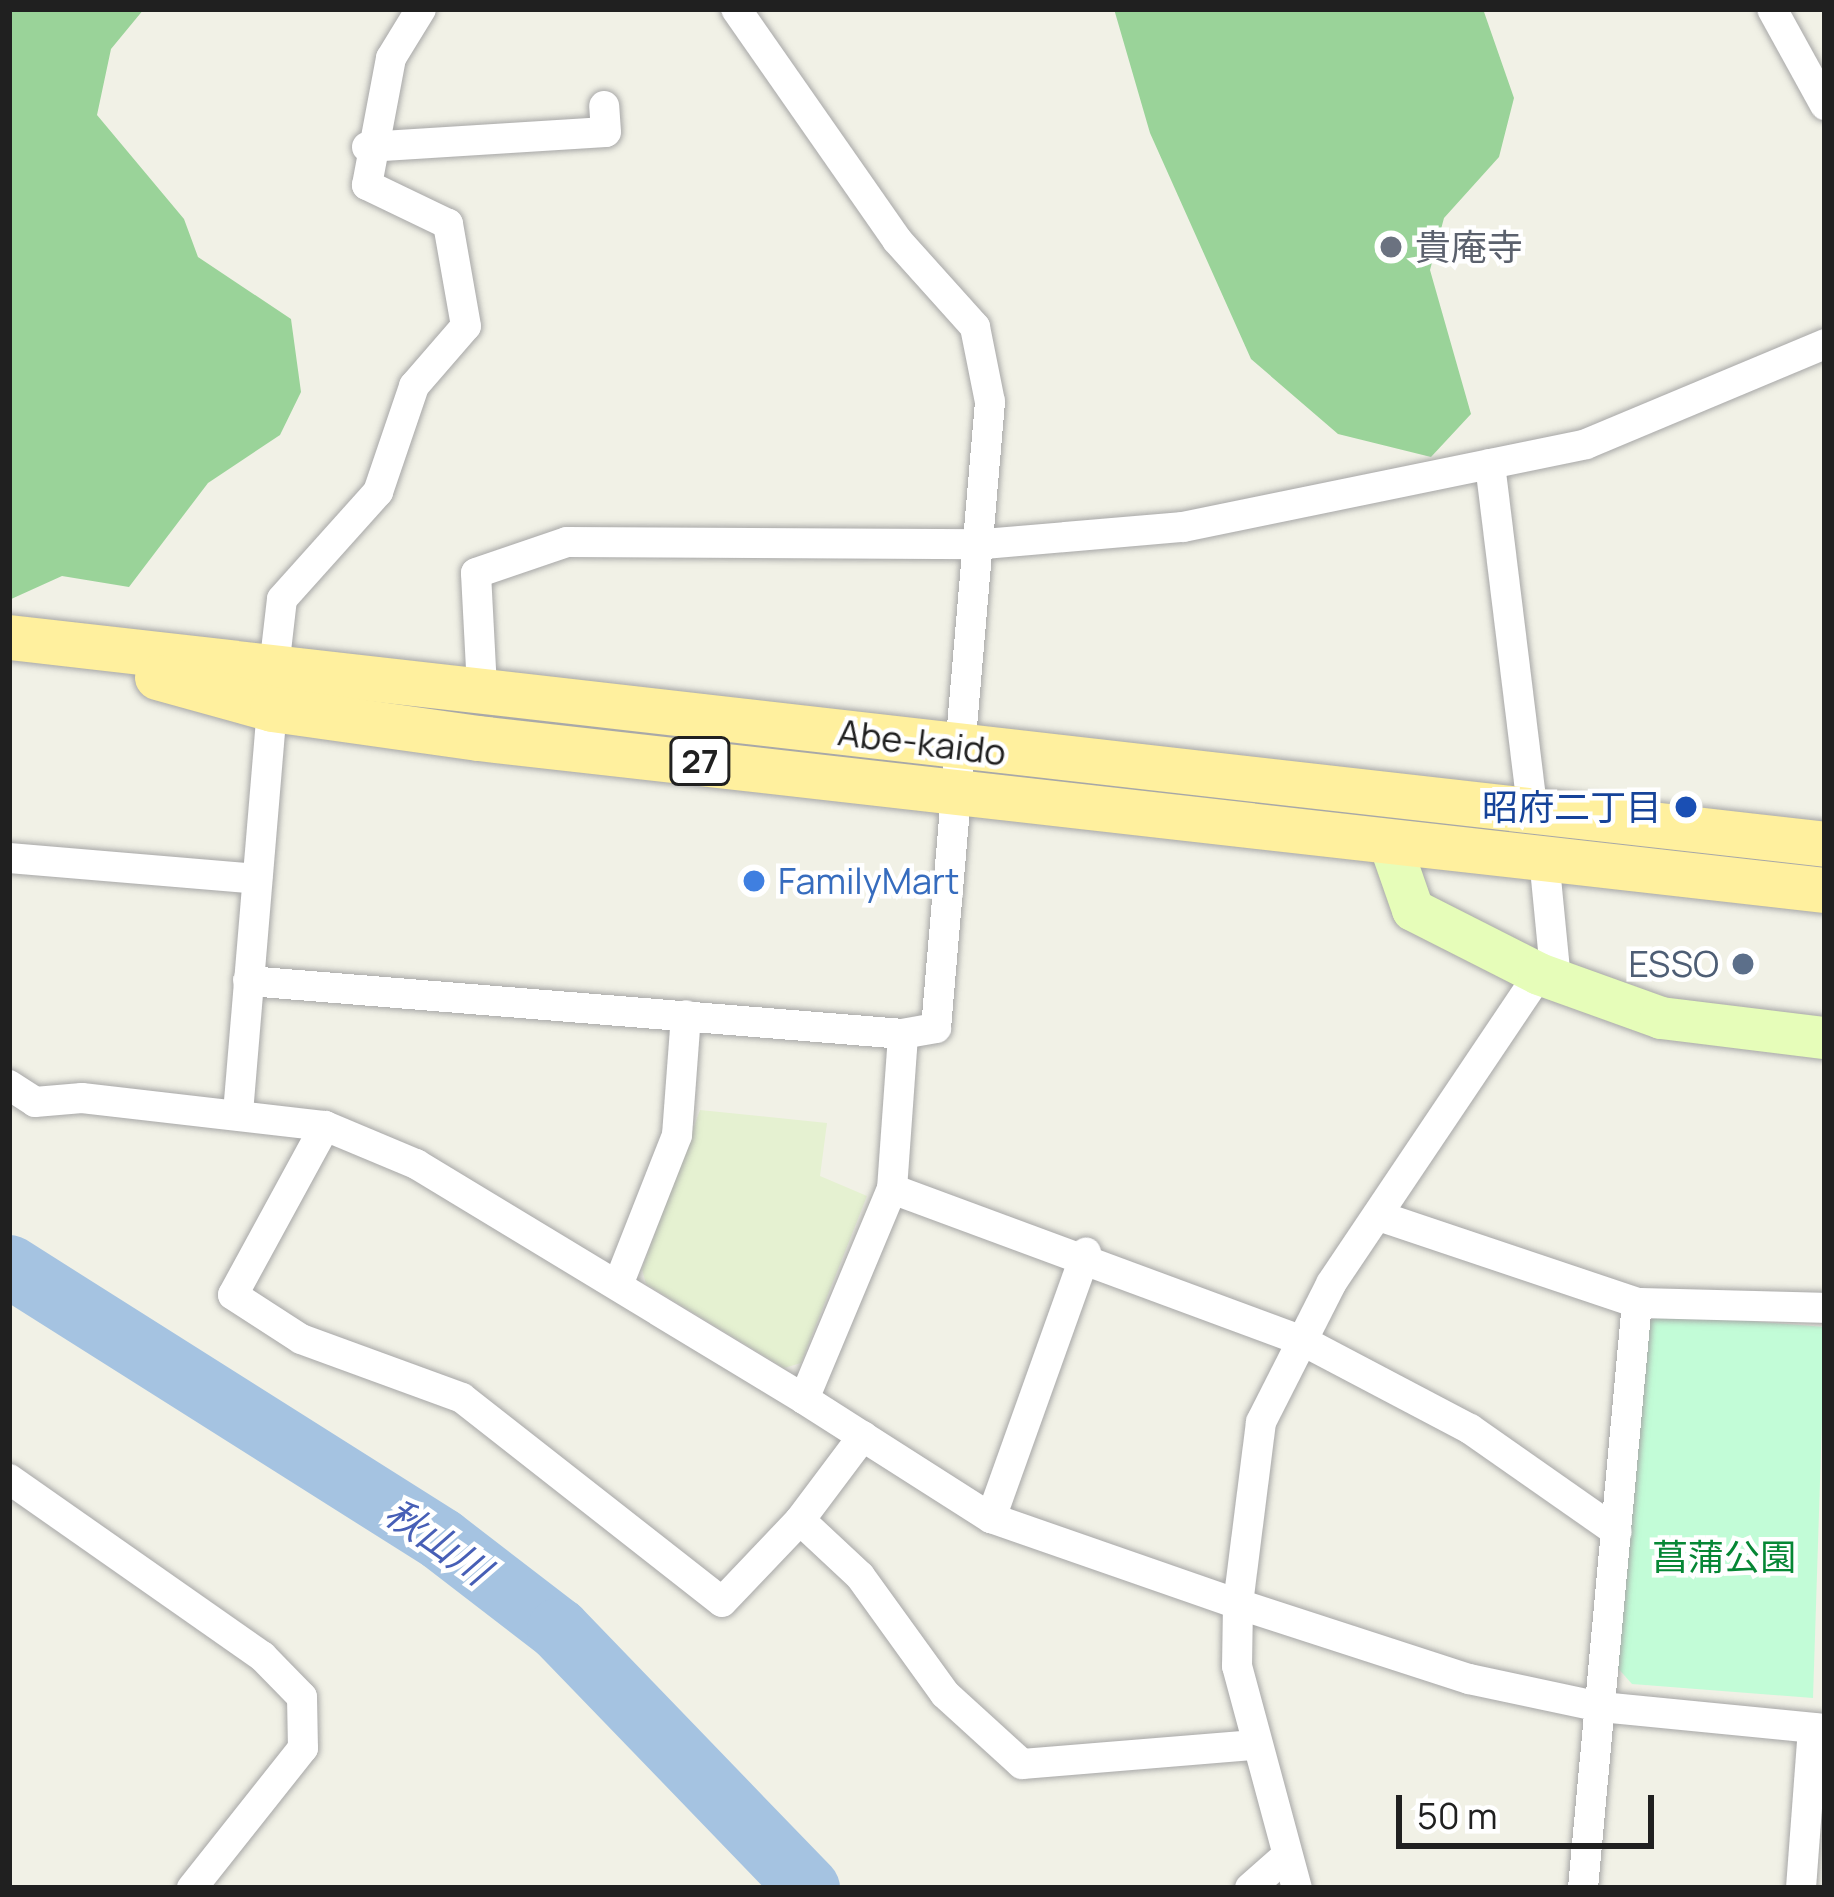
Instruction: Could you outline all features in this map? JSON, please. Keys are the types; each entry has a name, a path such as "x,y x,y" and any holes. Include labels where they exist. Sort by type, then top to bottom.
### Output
{"main road":[{"name":"Abe-kaido","path":"14,638 273,688 961,768 1532,807 1825,844"},
{"name":"Abe-kaido","path":"273,688 482,688 1389,841 1825,890"}],"street":[{"path":"238,1113 282,599 378,492 414,386 466,326 448,224 367,185 368,146 392,58 421,9"},
{"path":"248,981 903,1034 936,1028 984,544 990,402 975,327 897,240 736,9"},
{"path":"1772,9 1825,104"},
{"path":"368,146 606,132 604,106"},
{"path":"482,688 476,573 567,542 984,544 1184,527 1616,435 1825,344"},
{"path":"1490,464 1532,807"},
{"path":"1389,841 1413,910 1547,977 1661,1018 1825,1038"},
{"path":"9,858 257,879"},
{"path":"1297,1888 1284,1858 1237,1666 1238,1604 1262,1422 1301,1340 1379,1216 1547,977 1544,858"},
{"path":"618,1285 677,1135 686,1015"},
{"path":"804,1399 892,1189 903,1034"},
{"path":"9,1085 35,1102 238,1113 325,1126 416,1163 991,1518 1469,1679 1601,1707 1819,1728 1801,1888"},
{"path":"325,1126 233,1295 301,1339 462,1398 722,1602 800,1520 863,1436"},
{"path":"892,1189 1086,1253 1301,1340 1470,1429 1617,1532"},
{"path":"1379,1216 1637,1303 1825,1308"},
{"path":"991,1518 1086,1253"},
{"path":"1583,1888 1637,1303"},
{"path":"9,1479 262,1656 302,1697 303,1748 192,1888"},
{"path":"800,1520 860,1576 945,1694 1022,1764 1255,1745"},
{"path":"1250,1888 1284,1858"}],"green space":[{"path":"9,9 144,9 111,49 97,115 184,219 198,257 291,319 301,392 280,435 208,483 129,587 62,576 9,600"},
{"path":"1114,9 1483,9 1514,98 1499,157 1444,218 1430,270 1471,414 1431,457 1338,434 1251,359 1150,133"},
{"path":"700,1110 827,1123 820,1176 867,1196 801,1363 784,1368 646,1284 642,1269"},
{"name":"菖蒲公園","path":"1659,1314 1825,1327 1813,1698 1632,1684 1616,1666 1640,1329"}],"waterway":[{"name":"秋山川","path":"9,1266 441,1539 558,1629 808,1888"}],"place":[{"name":"貴庵寺","path":"1391,247"},
{"name":"昭府二丁目","path":"1686,807"},
{"name":"FamilyMart","path":"754,881"},
{"name":"ESSO","path":"1743,964"}]}
